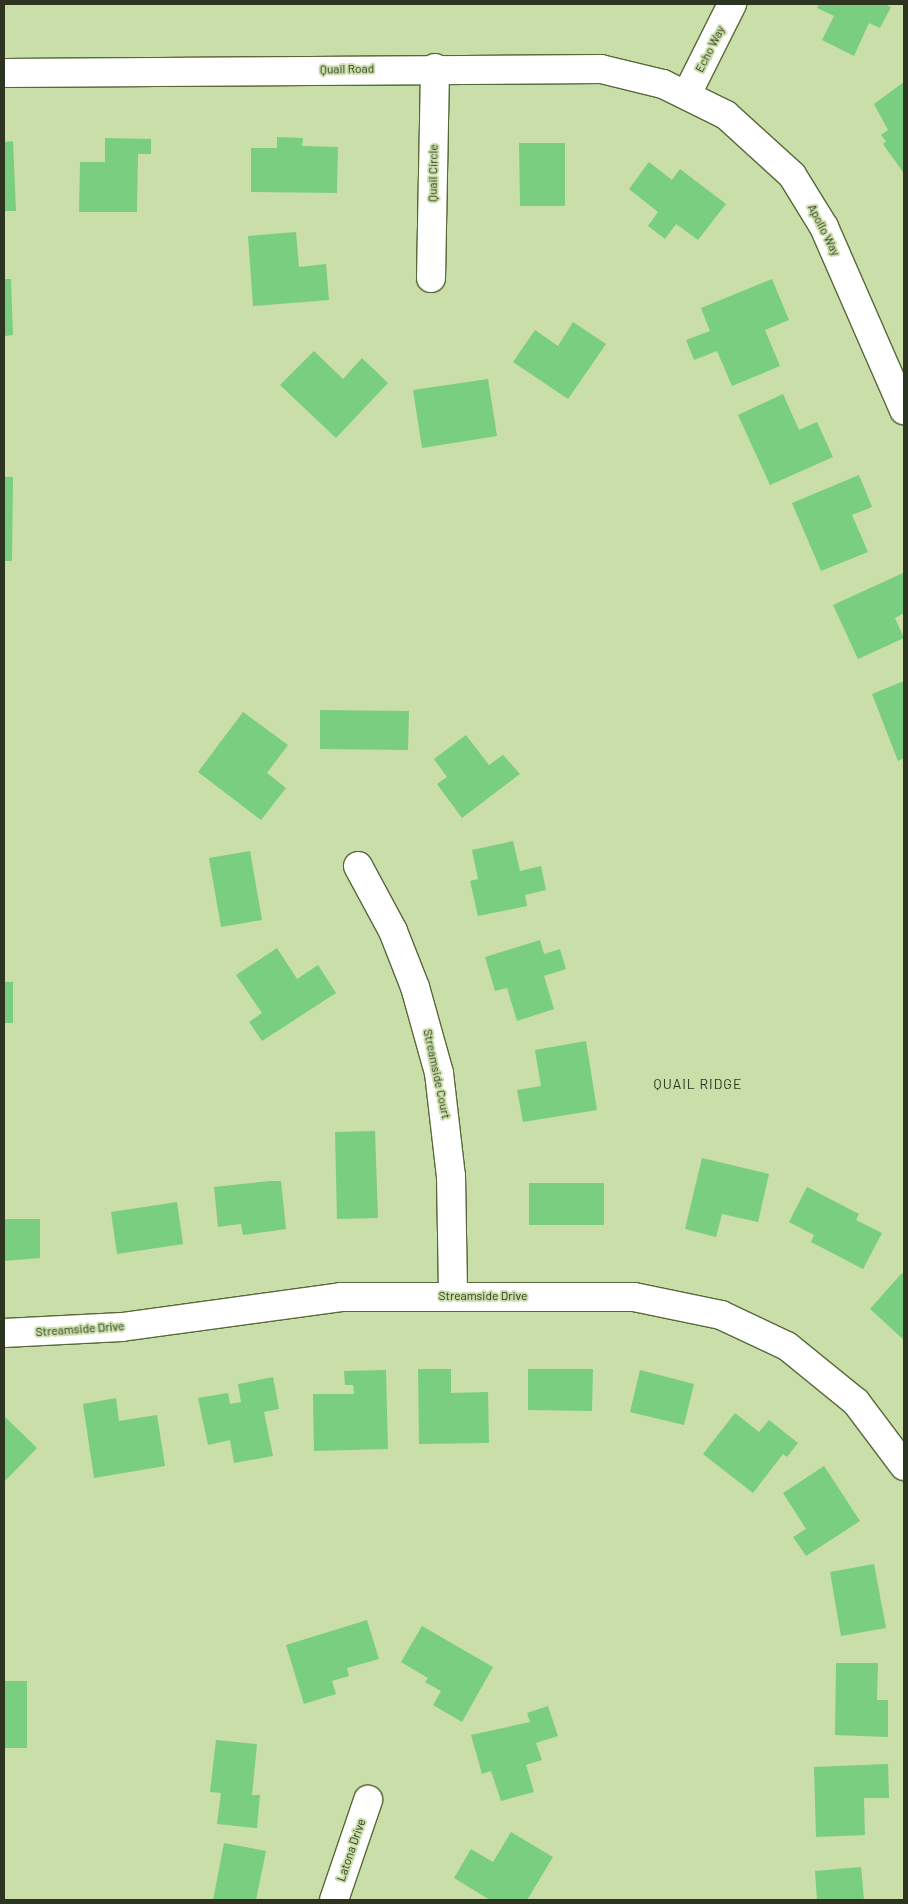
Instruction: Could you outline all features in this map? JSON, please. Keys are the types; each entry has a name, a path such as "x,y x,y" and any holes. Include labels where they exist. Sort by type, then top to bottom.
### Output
{"street":[{"name":"Echo Way","path":"687,94 732,4"},
{"name":"Quail Road","path":"4,72 435,68 601,69 638,76 687,94"},
{"name":"Quail Circle","path":"432,278 435,68"},
{"name":"Apollo Way","path":"687,94 726,115 762,144 801,188 824,226 904,410"},
{"name":"Streamside Court","path":"358,866 393,931 415,986 439,1073 451,1176 453,1296"},
{"name":"Streamside Drive","path":"4,1333 122,1327 340,1298 453,1296 634,1298 721,1315 781,1343 812,1363 856,1402 904,1466"},
{"name":"Latona Drive","path":"334,1900 368,1800"}],"building":[{"path":"819,4 884,4 891,7 880,28 869,23 854,56 822,40 834,16 817,8"},
{"path":"904,82 903,172 883,144 886,141 881,135 888,130 874,104"},
{"path":"277,137 303,138 302,146 338,147 337,193 251,192 251,148 277,148"},
{"path":"105,138 151,139 151,154 138,154 137,212 79,212 80,162 105,162"},
{"path":"13,141 16,211 4,211 4,142"},
{"path":"519,143 565,143 565,206 520,206"},
{"path":"649,162 672,180 680,169 726,204 698,240 676,224 665,239 648,226 658,212 629,189"},
{"path":"296,232 299,267 326,264 329,300 253,306 248,236"},
{"path":"4,279 11,279 13,335 4,336"},
{"path":"772,279 789,320 765,330 780,366 732,386 717,351 694,360 686,340 710,331 701,308"},
{"path":"573,322 606,344 568,399 513,362 535,330 558,346"},
{"path":"314,351 343,379 362,358 388,383 336,438 280,385"},
{"path":"488,379 497,436 422,448 413,390"},
{"path":"783,394 799,430 817,422 833,457 770,485 738,415"},
{"path":"859,475 872,507 852,515 868,552 821,571 792,503"},
{"path":"4,477 13,477 12,561 4,561"},
{"path":"903,573 904,613 895,618 904,638 858,659 833,605"},
{"path":"904,681 904,758 898,761 872,694"},
{"path":"320,710 409,711 408,750 320,749"},
{"path":"243,712 288,745 267,773 286,788 261,820 198,772"},
{"path":"466,735 489,765 503,755 520,774 462,818 437,784 447,777 434,759"},
{"path":"513,841 520,871 541,866 546,890 525,895 527,906 478,916 470,881 478,879 472,850"},
{"path":"250,851 262,920 221,927 209,858"},
{"path":"540,940 544,954 560,949 566,969 544,976 554,1009 517,1021 507,988 495,991 485,957"},
{"path":"277,948 297,979 318,965 336,993 262,1041 249,1022 262,1013 236,975"},
{"path":"4,982 13,982 13,1023 4,1023"},
{"path":"586,1041 597,1110 523,1122 517,1090 541,1086 535,1050"},
{"path":"375,1131 378,1218 337,1219 335,1132"},
{"path":"702,1158 769,1174 758,1222 722,1214 716,1237 685,1229"},
{"path":"281,1181 286,1229 243,1235 241,1224 218,1227 214,1187"},
{"path":"529,1183 604,1183 604,1225 529,1225"},
{"path":"807,1187 859,1214 856,1220 882,1233 863,1269 811,1242 814,1235 789,1222"},
{"path":"177,1202 183,1244 117,1254 111,1212"},
{"path":"4,1219 40,1219 40,1258 4,1261"},
{"path":"902,1273 904,1275 904,1340 870,1309"},
{"path":"418,1369 451,1369 451,1393 488,1392 489,1443 419,1444"},
{"path":"528,1369 593,1369 592,1411 528,1410"},
{"path":"386,1370 388,1449 314,1451 313,1394 354,1394 353,1385 345,1385 344,1371"},
{"path":"640,1370 694,1384 684,1425 630,1412"},
{"path":"273,1377 279,1409 264,1412 273,1456 234,1463 230,1440 208,1445 198,1398 228,1393 230,1404 241,1402 238,1384"},
{"path":"116,1398 119,1421 157,1415 165,1466 94,1478 83,1404"},
{"path":"735,1413 759,1432 769,1420 798,1443 787,1457 783,1454 753,1493 703,1454"},
{"path":"4,1416 37,1448 4,1482"},
{"path":"824,1466 860,1521 806,1556 793,1537 806,1529 783,1493"},
{"path":"874,1564 886,1628 841,1636 830,1572"},
{"path":"367,1620 379,1659 347,1668 349,1676 332,1681 336,1694 304,1704 286,1645"},
{"path":"422,1626 493,1667 462,1722 433,1705 441,1691 425,1682 428,1678 401,1662"},
{"path":"836,1663 878,1663 877,1700 888,1700 888,1737 835,1735"},
{"path":"4,1681 27,1681 27,1748 4,1748"},
{"path":"548,1706 558,1736 536,1743 542,1760 526,1765 534,1792 501,1801 491,1771 482,1774 471,1735 530,1722 527,1713"},
{"path":"216,1740 257,1744 252,1795 260,1795 257,1828 217,1824 221,1793 210,1792"},
{"path":"888,1764 889,1798 864,1798 865,1835 816,1837 814,1767"},
{"path":"511,1832 553,1857 527,1900 490,1900 454,1878 471,1849 493,1862"},
{"path":"224,1843 266,1851 256,1900 213,1900"},
{"path":"861,1867 864,1900 817,1900 815,1871"}],"district":[{"name":"QUAIL RIDGE","path":"698,1084"}]}
